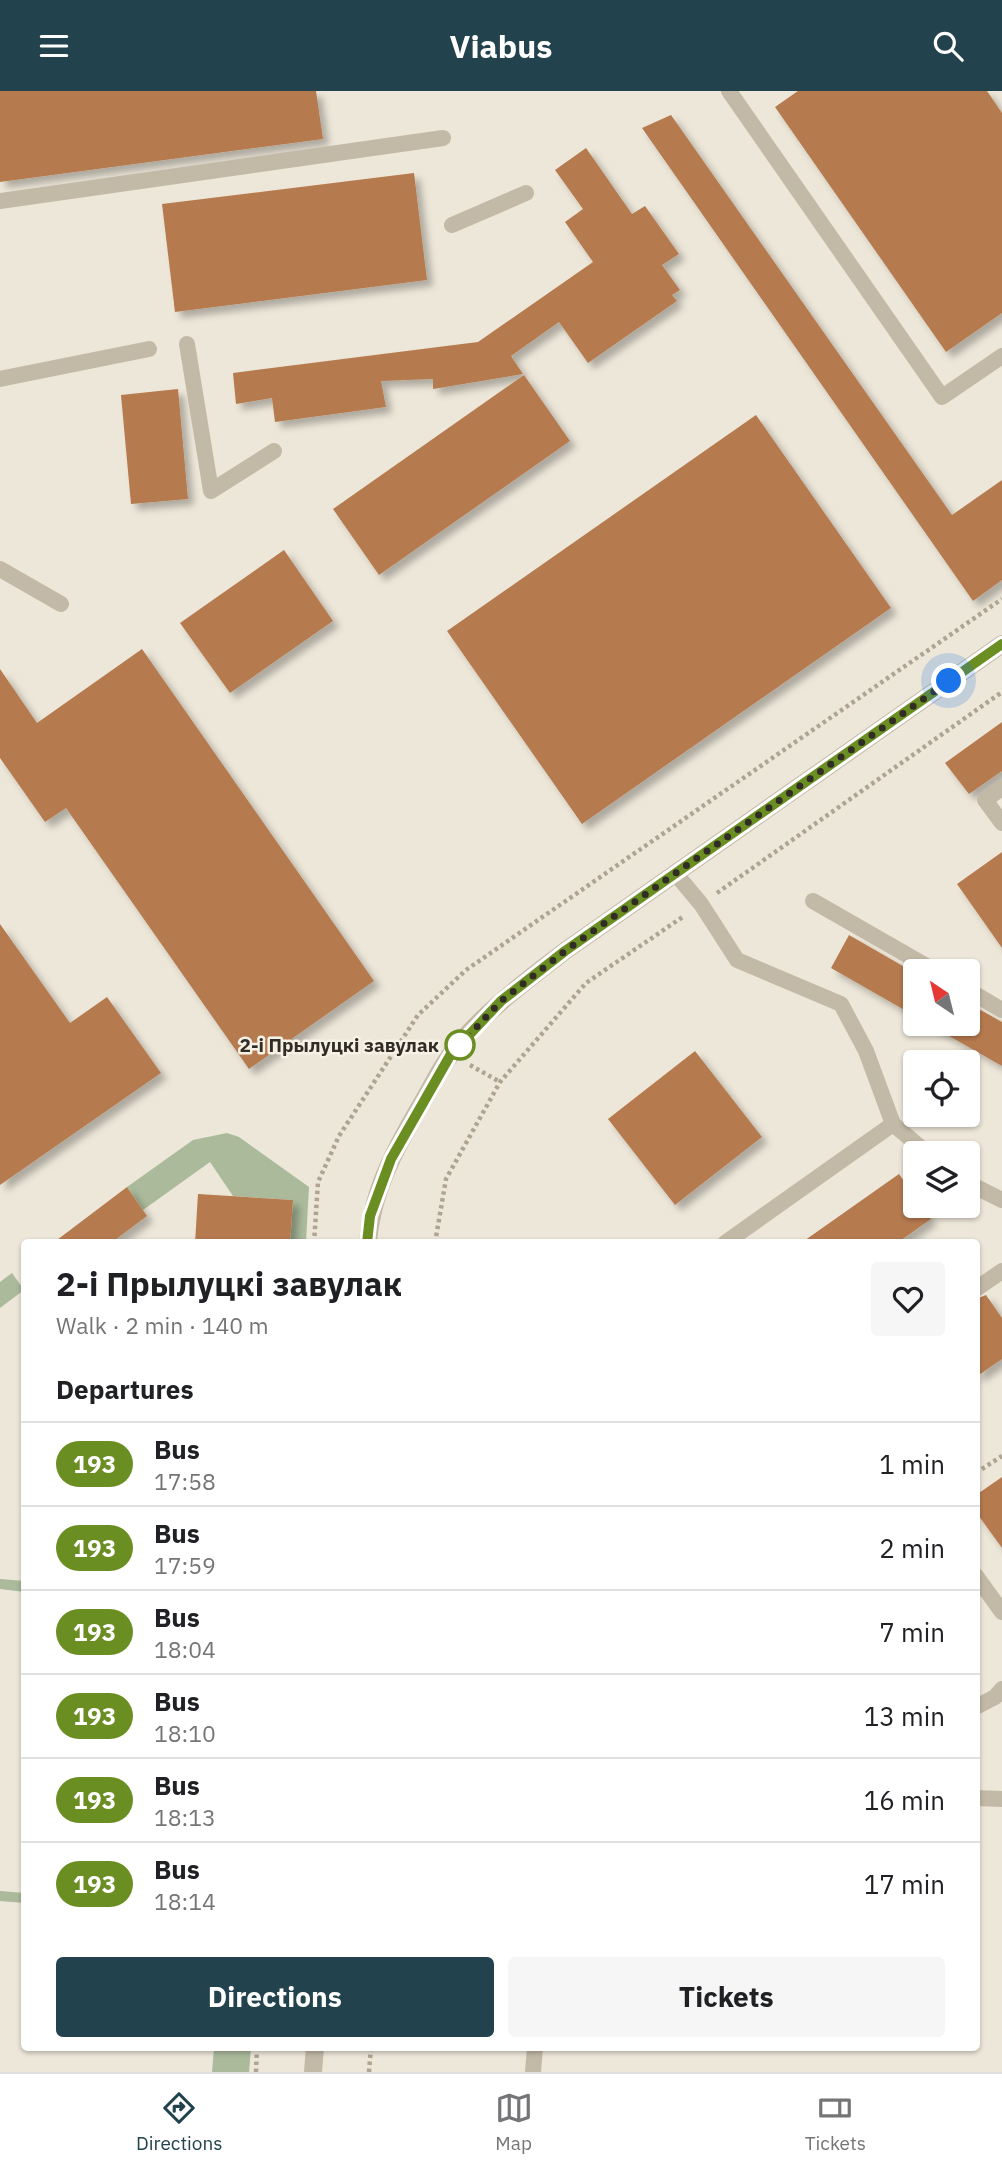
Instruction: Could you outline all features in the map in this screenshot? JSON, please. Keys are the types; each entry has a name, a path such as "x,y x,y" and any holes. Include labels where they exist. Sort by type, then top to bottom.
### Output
{"street":[{"path":"368,1239 370,1216 391,1159 451,1054 501,1001 565,951 1002,644"},
{"path":"313,2072 315,2051"}],"lane":[{"path":"729,91 942,397 1002,356"},
{"path":"0,201 443,138"},
{"path":"452,225 526,193"},
{"path":"187,344 211,491 274,451"},
{"path":"0,379 149,349"},
{"path":"0,569 61,604"},
{"path":"1002,788 985,800 1002,823"},
{"path":"675,873 701,904 737,960 841,1004 866,1051 893,1124 913,1141"},
{"path":"813,901 914,959"},
{"path":"980,997 1002,1010"},
{"path":"731,1239 893,1124"},
{"path":"980,1189 1002,1200"},
{"path":"980,1286 1002,1271"},
{"path":"980,1582 1002,1612"},
{"path":"980,1705 995,1697 1002,1689"},
{"path":"980,1797 1002,1799"},
{"path":"533,2072 534,2051"}],"path":[{"path":"436,1239 446,1179 500,1082 586,983 1002,692"},
{"path":"451,1054 500,1082"},
{"path":"980,1470 1002,1456"},
{"path":"256,2072 257,2051"},
{"path":"369,2072 371,2051"}],"green space":[{"path":"227,1133 239,1137 309,1187 306,1239 290,1239 293,1200 233,1196 210,1162 143,1210 127,1187 193,1140"},
{"path":"12,1273 21,1286 21,1292 0,1308 0,1282"},
{"path":"0,1579 21,1581 21,1592 0,1589"},
{"path":"0,1891 21,1893 21,1903 0,1901"},
{"path":"214,2051 251,2051 249,2072 212,2072"}],"building":[{"path":"0,91 316,91 323,139 0,182"},
{"path":"798,91 987,91 1002,113 1002,313 946,352 775,107"},
{"path":"671,115 952,515 1002,480 1002,580 973,601 642,128"},
{"path":"586,148 632,214 645,206 679,254 662,265 680,290 672,295 677,301 588,363 559,322 511,356 523,374 433,389 433,379 381,381 386,407 275,422 272,398 236,404 233,373 478,342 593,262 565,222 583,209 555,170"},
{"path":"414,173 427,280 175,312 162,204"},
{"path":"524,375 570,441 379,575 333,509"},
{"path":"178,389 188,499 131,504 121,395"},
{"path":"756,415 891,608 582,824 447,631"},
{"path":"284,550 333,621 230,693 180,623"},
{"path":"142,649 374,981 249,1069 66,808 45,822 0,758 0,669 37,723"},
{"path":"1002,722 1002,771 969,794 945,763"},
{"path":"1002,852 1002,948 957,884"},
{"path":"0,924 70,1023 107,997 161,1073 0,1185"},
{"path":"849,935 903,966 903,1009 831,968"},
{"path":"980,1010 1002,1022 1002,1066 980,1054 980,1050 974,1050 949,1036 980,1036"},
{"path":"695,1051 762,1137 675,1205 608,1119"},
{"path":"899,1174 903,1180 903,1218 931,1219 903,1239 807,1239"},
{"path":"127,1187 147,1216 116,1239 58,1239"},
{"path":"198,1194 293,1200 290,1239 195,1239"},
{"path":"986,1295 1002,1318 1002,1359 980,1374 980,1297"},
{"path":"1002,1477 1002,1548 980,1518 980,1492"}],"bus line":[{"name":"193","path":"367,1239 370,1216 379,1188 405,1131 451,1054 501,1001 565,951 1002,644"}],"place":[{"name":"2-і Прылуцкі завулак","path":"460,1045"}],"route":[{"path":"460,1045 501,1001 565,951 949,681"}]}
